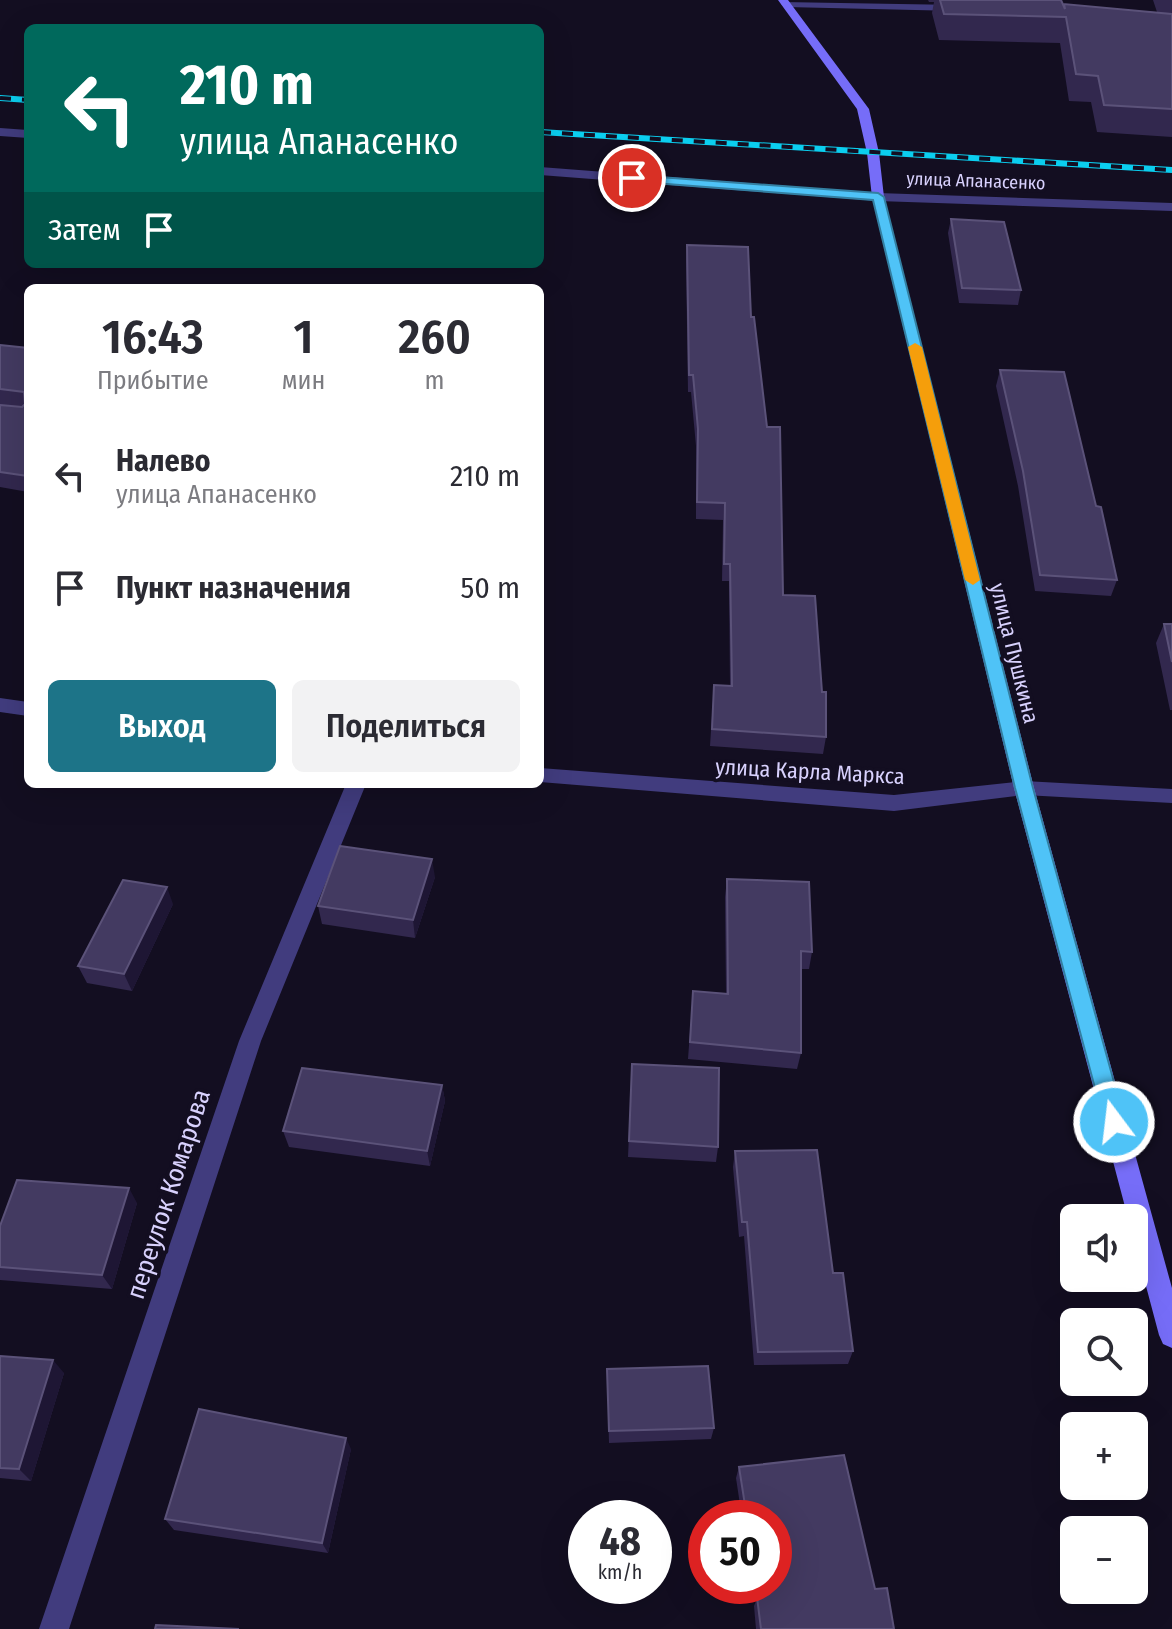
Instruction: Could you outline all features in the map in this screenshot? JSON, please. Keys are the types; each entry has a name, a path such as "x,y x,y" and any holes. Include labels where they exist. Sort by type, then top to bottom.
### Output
{"main road":[{"name":"улица Пушкина","path":"785,2 863,109 873,153 878,197 1024,788 1172,1335"}],"street":[{"path":"785,2 969,8"},
{"path":"0,132 24,134"},
{"name":"улица Апанасенко","path":"544,171 878,197 1172,207"},
{"path":"0,705 24,708"},
{"name":"улица Карла Маркса","path":"544,775 894,803 1024,788 1172,796"},
{"name":"переулок Комарова","path":"54,1629 250,1041 354,788"}],"building":[{"path":"940,0 1061,0 1065,9 1064,4 1172,14 1172,109 1104,105 1098,76 1076,74 1066,17 944,14"},
{"path":"951,219 1004,222 1021,290 962,288"},
{"path":"687,245 748,247 751,317 754,317 767,427 780,427 783,595 815,596 822,692 826,692 826,737 712,729 714,685 732,686 730,564 724,564 725,503 697,502 698,429 693,375 689,375"},
{"path":"0,345 24,348 24,392 0,389"},
{"path":"1000,370 1064,372 1096,506 1101,507 1117,580 1040,575 1023,471"},
{"path":"0,405 24,405 24,475 0,472"},
{"path":"1164,624 1172,624 1172,662"},
{"path":"340,846 432,859 413,920 318,906"},
{"path":"727,879 809,882 812,952 801,951 801,1053 690,1042 693,991 728,994"},
{"path":"123,880 167,887 124,974 78,966"},
{"path":"632,1064 719,1068 718,1147 629,1141"},
{"path":"302,1068 442,1085 427,1151 283,1131"},
{"path":"817,1150 833,1273 843,1273 853,1351 758,1352 747,1222 742,1222 735,1151"},
{"path":"17,1180 129,1188 102,1275 0,1267 0,1226"},
{"path":"0,1356 53,1360 19,1469 0,1468"},
{"path":"708,1366 714,1428 609,1431 607,1369"},
{"path":"199,1409 346,1438 322,1543 165,1519"},
{"path":"844,1455 875,1589 887,1588 894,1629 761,1629 758,1604 792,1604 792,1500 744,1500 739,1467"},
{"path":"156,1625 239,1629 155,1629"}],"railway":[{"path":"0,98 24,100"},
{"path":"544,132 1172,170"}],"slow traffic":[{"path":"915,347 973,580"}],"route":[{"path":"632,178 878,197 1024,788 1114,1122"}]}
